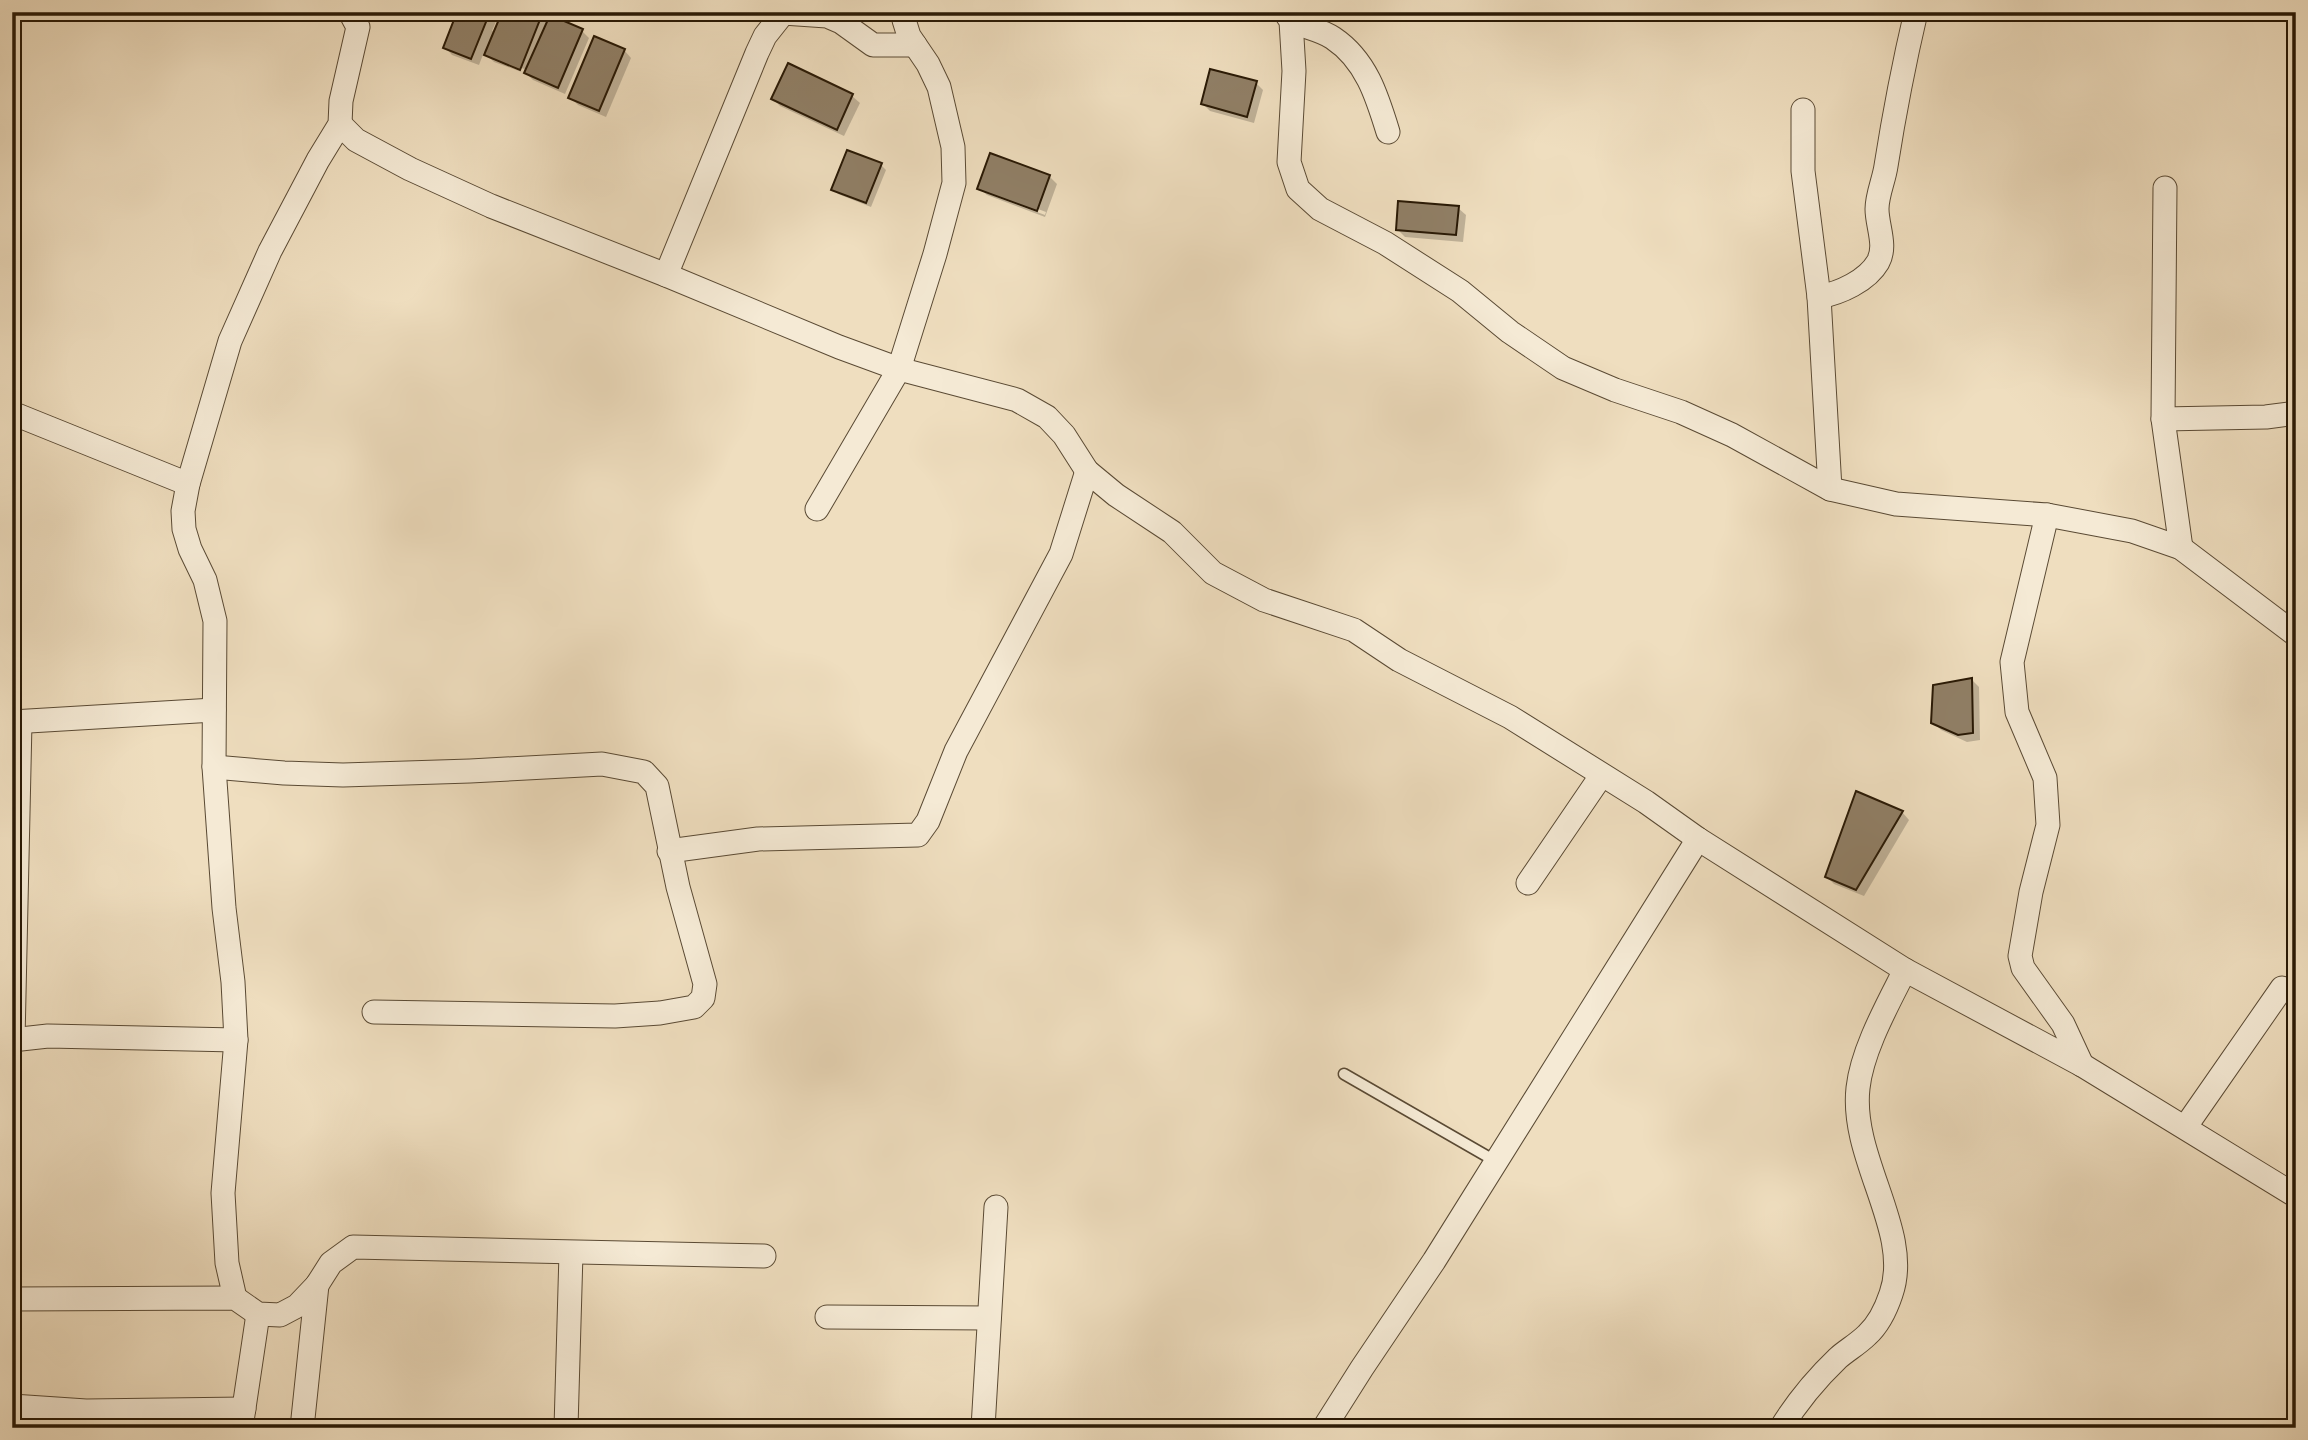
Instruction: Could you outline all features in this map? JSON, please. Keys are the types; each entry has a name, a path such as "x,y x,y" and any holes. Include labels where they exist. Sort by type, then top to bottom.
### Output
{"street":[{"path":"817,509 900,369 954,183 953,147 939,87 909,36 904,20 906,12"},
{"path":"1819,297 1835,294 1868,274 1879,261 1882,239 1877,206 1893,114 1916,12"},
{"path":"666,275 757,53 765,36 783,13 827,16 841,22 873,45 915,45"},
{"path":"235,1298 226,1263 223,1194 236,1040 214,767 215,621 205,580 184,529 183,511 188,484 230,341 276,240 340,124 341,101 359,17"},
{"path":"1288,17 1332,37 1361,64 1377,94 1388,132"},
{"path":"1288,17 1294,71 1289,162 1298,189 1320,209 1385,243 1460,291 1510,332 1563,368 1732,435 1830,489 1896,504 2047,515 2132,531 2182,548 2296,635"},
{"path":"1803,110 1802,171 1819,297 1830,489"},
{"path":"340,124 356,140 410,169 491,206 839,347 900,369 1017,400 1048,417 1064,435 1087,471 1116,495 1172,532 1213,573 1264,600 1354,630 1399,660 1510,717 1905,970 2082,1065 2186,1126 2296,1196"},
{"path":"2165,188 2163,419 2182,548"},
{"path":"12,413 188,484"},
{"path":"2163,419 2296,413"},
{"path":"669,851 758,839 918,835 928,821 962,739 1061,554 1087,471"},
{"path":"2047,515 2012,662 2017,712 2045,778 2048,825 2031,892 2020,956 2023,968 2063,1024 2082,1065"},
{"path":"214,710 16,722 13,1040 61,1036 236,1040"},
{"path":"214,767 343,775 602,764 644,772 657,786 669,851 705,984 703,998 694,1007 660,1013 615,1016 374,1012"},
{"path":"1528,883 1601,776"},
{"path":"1324,1428 1497,1162 1698,839"},
{"path":"1781,1428 1796,1404 1838,1358 1867,1335 1882,1315 1892,1292 1896,1267 1893,1234 1861,1140 1858,1088 1868,1054 1905,970"},
{"path":"2186,1126 2282,988"},
{"path":"983,1428 996,1207"},
{"path":"12,1299 235,1298 258,1314 280,1315 298,1306 317,1285 331,1263 353,1247 764,1256"},
{"path":"566,1428 571,1253"},
{"path":"302,1428 317,1285"},
{"path":"12,1406 242,1418 258,1314"},
{"path":"827,1317 989,1318"}],"lane":[{"path":"1344,1074 1497,1162"}],"building":[{"path":"457,12 490,12 471,59 443,48"},
{"path":"502,12 543,12 520,70 484,55"},
{"path":"550,15 583,29 558,88 524,73"},
{"path":"594,36 625,49 599,111 568,98"},
{"path":"788,63 853,94 837,130 771,99"},
{"path":"1210,69 1257,81 1247,117 1201,104"},
{"path":"847,150 882,163 866,203 831,190"},
{"path":"990,153 1050,175 1037,211 977,189"},
{"path":"1398,201 1459,206 1456,235 1396,230"},
{"path":"1972,678 1973,733 1958,735 1931,723 1933,685"},
{"path":"1856,791 1903,811 1856,890 1825,877"}]}
